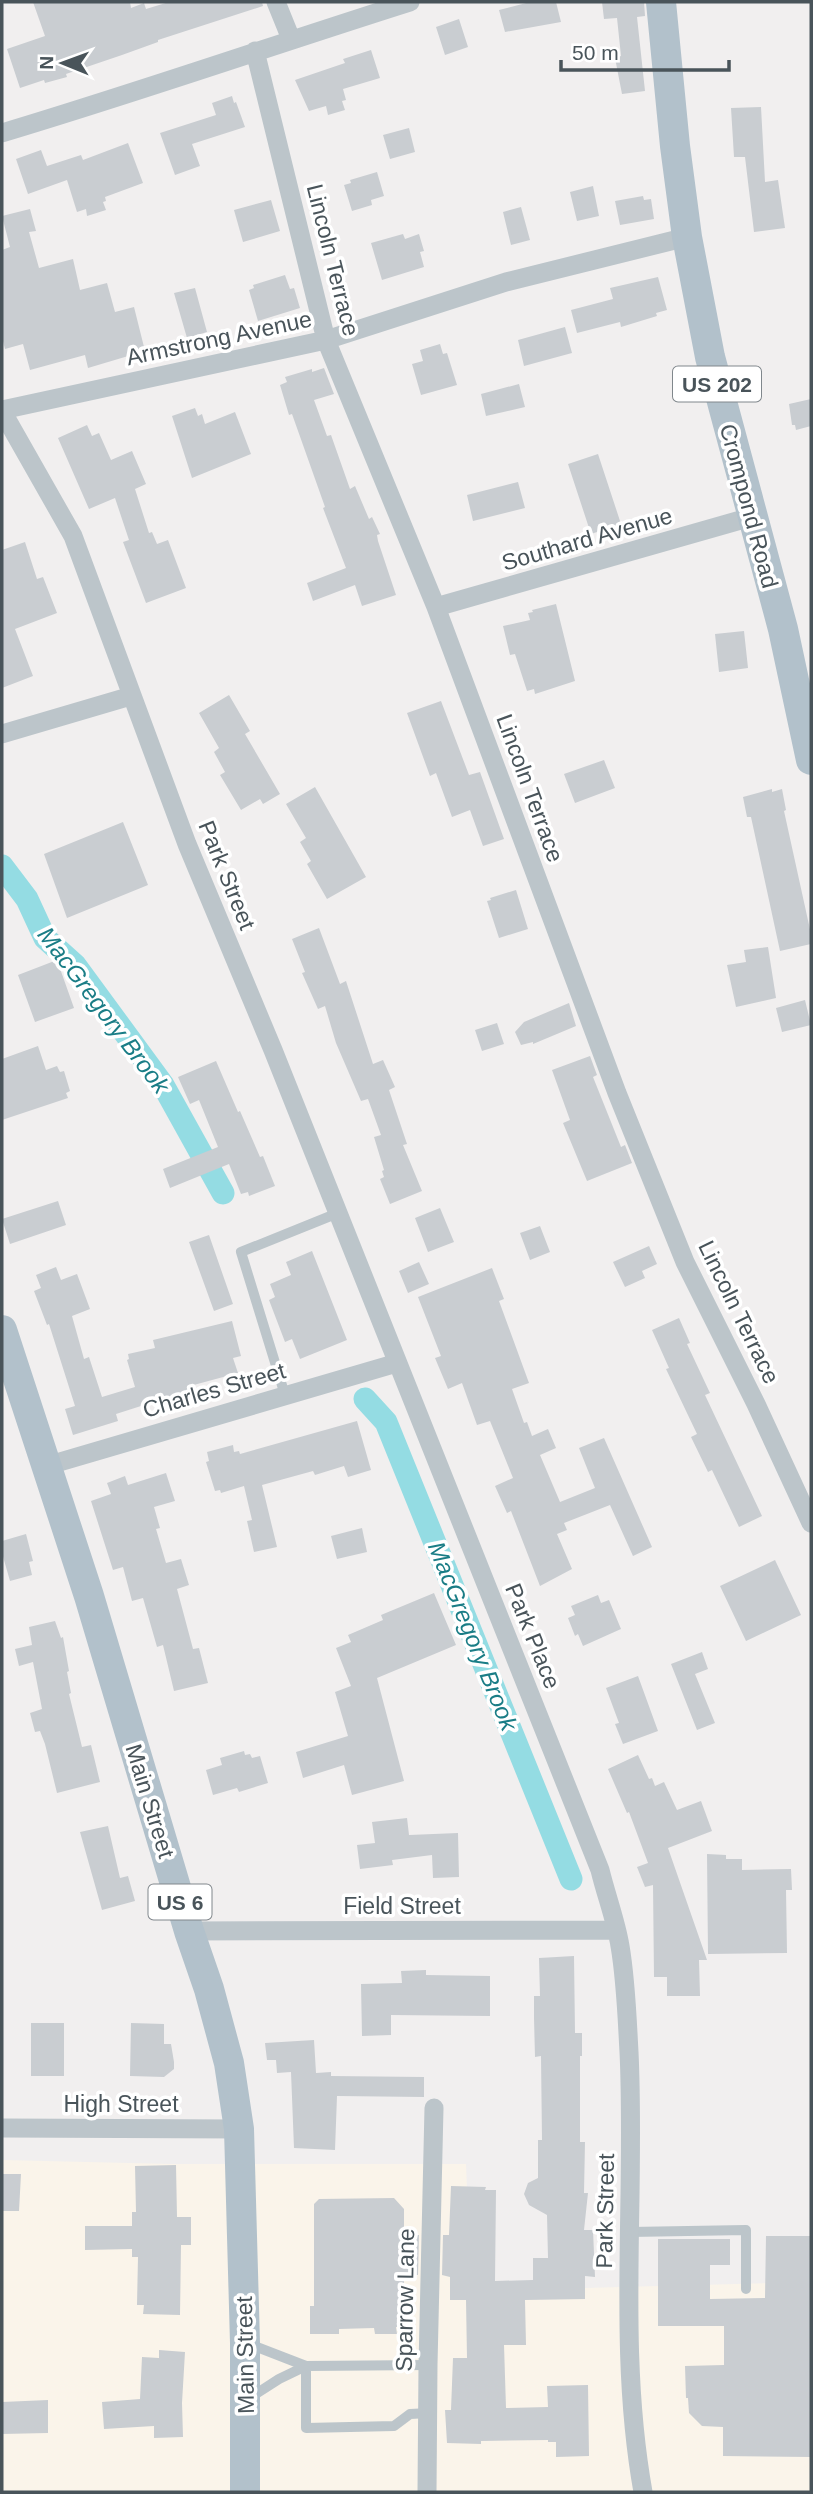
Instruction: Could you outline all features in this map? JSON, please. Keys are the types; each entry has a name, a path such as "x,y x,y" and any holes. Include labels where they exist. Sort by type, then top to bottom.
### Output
{"main road":[{"name":"Crompond Road","path":"661,2 687,237 709,357 808,725 811,760"},
{"name":"Main Street","path":"2,1330 89,1596 229,2063 239,2129 246,2492"}],"street":[{"path":"276,2 291,39"},
{"path":"2,134 410,2"},
{"name":"Lincoln Terrace","path":"255,51 326,340 436,607 617,1093 685,1262 756,1404 811,1524"},
{"name":"Armstrong Avenue","path":"2,411 326,340 506,282 687,237"},
{"name":"Park Street","path":"2,411 73,536 187,844 273,1050 397,1363"},
{"name":"Southard Avenue","path":"436,607 751,517"},
{"path":"2,734 131,696"},
{"name":"Charles Street","path":"46,1466 397,1363"},
{"name":"Park Place","path":"397,1363 600,1870 616,1930"},
{"name":"Park Street","path":"616,1930 627,2014 631,2098 629,2337 635,2446 643,2492"},
{"name":"Field Street","path":"189,1931 616,1930"},
{"name":"Sparrow Lane","path":"427,2492 434,2108"},
{"name":"High Street","path":"2,2128 239,2129"}],"lane":[{"path":"285,1395 241,1252 338,1213"},
{"path":"630,2232 746,2230 746,2289"},
{"path":"245,2343 306,2366 428,2365"},
{"path":"245,2401 279,2379 306,2366"},
{"path":"306,2366 306,2428 394,2426 410,2414 429,2413"}],"shaded area":[{"path":"2,2160 172,2164 466,2164 471,2291 811,2282 811,2492 2,2492"}],"building":[{"path":"33,2 130,2 131,8 144,3 146,9 169,2 262,2 263,6 158,40 66,74 67,77 45,83 44,80 20,88 7,49 45,36"},
{"path":"530,2 556,2 561,22 505,32 499,10"},
{"path":"602,2 644,2 645,16 637,17 645,91 622,94 615,58 621,56 617,18 604,19"},
{"path":"459,19 468,47 445,55 436,27"},
{"path":"371,50 380,78 343,89 346,100 342,101 345,110 328,115 326,106 309,111 295,80 345,63 343,59"},
{"path":"232,96 245,127 192,144 200,166 175,175 160,133 216,115 212,103"},
{"path":"761,107 765,182 778,180 785,228 754,232 745,157 734,157 731,108"},
{"path":"409,128 415,152 390,159 383,135"},
{"path":"128,143 143,183 105,197 106,201 103,202 106,210 87,216 86,209 77,212 67,180 28,194 16,159 41,150 47,166 81,155 83,160"},
{"path":"377,172 384,196 371,200 372,205 352,211 344,185 351,183 350,180"},
{"path":"593,186 599,216 577,221 570,192"},
{"path":"643,196 644,200 651,199 654,219 620,225 615,201"},
{"path":"271,200 280,231 243,242 234,210"},
{"path":"521,207 530,240 511,245 503,212"},
{"path":"30,209 36,231 29,232 39,268 73,259 80,290 107,283 115,312 134,307 145,351 88,368 85,355 30,370 23,344 5,349 2,337 2,250 10,247 2,216"},
{"path":"403,234 405,239 419,234 424,251 420,252 424,267 382,280 371,243"},
{"path":"285,275 290,289 294,288 300,308 258,321 249,290 254,288 253,285"},
{"path":"658,277 667,310 656,313 657,316 621,327 620,322 577,333 571,310 613,299 610,288"},
{"path":"195,288 207,332 187,338 174,293"},
{"path":"565,327 572,353 524,366 518,340"},
{"path":"440,344 443,354 447,353 457,385 421,395 412,364 423,361 420,350"},
{"path":"324,368 334,394 314,400 327,436 331,435 350,489 355,486 369,519 372,517 380,534 377,535 378,541 396,595 362,606 355,585 313,601 307,583 346,568 280,385 287,382 285,377"},
{"path":"519,384 525,407 486,416 481,394"},
{"path":"811,399 811,426 796,430 795,425 792,425 789,404"},
{"path":"195,408 198,416 202,414 205,424 235,412 251,454 192,478 172,416"},
{"path":"87,425 92,436 99,433 111,460 132,451 146,484 135,489 149,533 152,532 157,544 168,540 186,588 146,603 123,542 129,540 115,498 89,509 58,438"},
{"path":"598,454 621,524 591,534 568,464"},
{"path":"518,482 525,508 473,521 467,495"},
{"path":"25,542 37,579 43,577 57,613 15,629 33,676 2,688 2,550"},
{"path":"556,604 575,681 535,694 534,689 527,691 515,654 510,655 503,626 530,620 528,613 533,612 532,610"},
{"path":"744,631 748,668 719,672 715,634"},
{"path":"229,695 250,731 245,734 280,794 263,804 260,799 241,810 220,775 225,772 214,752 219,748 199,713"},
{"path":"441,701 469,775 480,772 504,839 483,846 470,810 452,817 436,773 430,776 407,713"},
{"path":"604,760 615,788 575,803 564,774"},
{"path":"315,787 366,877 327,899 307,864 311,861 300,842 306,838 286,804"},
{"path":"772,789 772,792 782,789 784,811 811,934 811,944 780,951 751,817 747,817 743,797"},
{"path":"123,822 148,885 67,918 44,854"},
{"path":"516,890 528,929 499,938 487,901"},
{"path":"319,928 340,984 346,981 373,1064 383,1060 395,1087 389,1090 407,1144 403,1145 422,1191 390,1204 380,1179 384,1177 384,1170 374,1137 381,1135 368,1099 361,1101 336,1043 325,1006 318,1009 302,973 305,972 292,939"},
{"path":"768,947 776,998 736,1007 727,965 746,962 744,950"},
{"path":"57,960 74,1008 35,1022 18,975"},
{"path":"805,1000 811,1025 782,1032 776,1008"},
{"path":"569,1003 576,1026 533,1044 521,1045 515,1032 524,1022"},
{"path":"497,1023 504,1044 482,1051 475,1030"},
{"path":"38,1046 46,1070 57,1066 60,1072 64,1071 70,1091 66,1093 68,1098 2,1120 2,1059"},
{"path":"590,1056 597,1075 593,1077 621,1147 625,1145 632,1163 587,1181 563,1123 570,1120 552,1070"},
{"path":"216,1061 275,1186 249,1196 248,1192 241,1194 229,1164 170,1188 163,1169 218,1147 199,1100 190,1104 178,1077"},
{"path":"58,1201 66,1225 10,1244 2,1219"},
{"path":"440,1208 454,1242 428,1252 415,1218"},
{"path":"540,1226 550,1252 530,1260 520,1233"},
{"path":"209,1235 233,1304 214,1311 189,1242"},
{"path":"649,1246 657,1264 642,1271 645,1278 625,1287 613,1262"},
{"path":"312,1251 347,1340 300,1359 292,1339 285,1342 269,1300 275,1297 270,1284 291,1275 286,1262"},
{"path":"419,1262 429,1284 408,1293 399,1271"},
{"path":"56,1267 61,1280 77,1274 90,1309 72,1316 84,1359 89,1357 102,1397 135,1387 127,1360 128,1354 155,1348 153,1340 232,1321 241,1356 233,1358 238,1373 190,1386 191,1390 116,1414 118,1421 73,1435 65,1409 75,1406 49,1324 47,1325 34,1291 41,1288 36,1275"},
{"path":"492,1268 504,1299 499,1301 529,1383 512,1389 524,1423 527,1422 532,1436 548,1429 556,1448 540,1455 560,1502 595,1488 579,1448 604,1438 652,1547 633,1556 610,1505 564,1523 567,1530 557,1534 572,1569 540,1586 511,1511 507,1513 495,1486 513,1478 490,1421 477,1425 462,1383 448,1389 435,1358 441,1356 418,1297"},
{"path":"679,1318 690,1343 687,1344 710,1393 705,1395 762,1516 739,1527 712,1470 708,1472 691,1437 697,1434 666,1369 669,1368 652,1330"},
{"path":"357,1421 371,1470 348,1477 344,1466 315,1475 313,1471 262,1485 277,1547 254,1552 247,1521 252,1520 244,1486 221,1493 220,1490 215,1491 206,1462 209,1461 207,1452 233,1445 234,1452 239,1451 240,1454"},
{"path":"166,1473 175,1501 154,1507 160,1528 156,1529 166,1563 181,1559 189,1585 177,1589 193,1649 199,1648 208,1683 174,1691 163,1645 157,1647 143,1598 132,1601 123,1567 113,1570 91,1501 111,1494 107,1483 125,1476 128,1485"},
{"path":"362,1528 367,1552 337,1559 331,1536"},
{"path":"26,1534 33,1561 29,1562 32,1575 10,1581 2,1553 2,1541"},
{"path":"775,1560 801,1615 746,1641 720,1586"},
{"path":"434,1593 456,1645 377,1678 404,1781 352,1795 344,1765 303,1778 296,1752 348,1736 335,1692 351,1686 336,1648 351,1642 348,1635 383,1620 381,1615"},
{"path":"598,1595 601,1603 609,1600 621,1629 583,1646 578,1634 575,1636 568,1618 575,1615 571,1606"},
{"path":"55,1621 61,1638 63,1637 69,1671 69,1694 82,1747 91,1745 100,1782 57,1793 45,1744 40,1731 35,1732 30,1713 42,1709 33,1662 19,1666 15,1649 32,1645 29,1627"},
{"path":"702,1652 708,1669 695,1674 715,1723 697,1730 671,1664"},
{"path":"638,1676 658,1731 623,1744 615,1724 619,1723 606,1688"},
{"path":"244,1751 245,1755 250,1754 252,1758 260,1756 268,1783 239,1792 237,1788 213,1795 206,1770 222,1765 220,1758"},
{"path":"638,1755 655,1786 664,1782 677,1810 701,1801 712,1831 668,1848 707,1960 699,1960 700,1996 667,1996 667,1977 654,1977 653,1885 645,1887 637,1867 648,1863 629,1812 627,1813 608,1769"},
{"path":"407,1818 409,1835 458,1833 459,1877 433,1878 432,1855 392,1860 393,1865 360,1869 357,1845 375,1843 372,1822"},
{"path":"108,1826 120,1878 128,1876 135,1901 102,1910 80,1832"},
{"path":"707,1854 726,1855 726,1859 742,1859 742,1870 791,1869 792,1890 786,1890 787,1953 708,1954"},
{"path":"574,1956 575,2033 582,2033 580,2142 585,2142 584,2193 588,2193 584,2230 593,2230 595,2277 585,2276 585,2299 525,2300 526,2345 504,2345 506,2408 548,2407 547,2386 588,2385 589,2456 556,2457 556,2442 548,2440 447,2443 445,2410 451,2410 453,2358 467,2358 466,2300 450,2300 450,2277 442,2275 443,2235 449,2235 451,2186 486,2187 485,2190 496,2190 495,2281 533,2280 533,2258 548,2258 547,2215 529,2205 524,2194 528,2183 538,2178 538,2140 542,2140 541,2056 535,2057 534,1996 540,1996 539,1958"},
{"path":"426,1970 426,1975 490,1976 490,2016 391,2015 391,2035 362,2036 361,1984 402,1983 401,1971"},
{"path":"31,2023 64,2023 64,2076 31,2076"},
{"path":"131,2023 164,2024 164,2044 171,2044 174,2069 164,2077 130,2076"},
{"path":"314,2040 316,2073 331,2072 331,2076 424,2077 424,2097 337,2096 335,2150 294,2148 291,2072 277,2073 276,2060 267,2060 265,2043"},
{"path":"176,2165 177,2217 191,2217 191,2245 181,2245 180,2315 143,2314 144,2305 137,2305 138,2257 132,2257 132,2249 85,2250 85,2226 132,2226 132,2212 136,2212 135,2166"},
{"path":"2,2174 21,2174 19,2211 2,2211"},
{"path":"394,2198 404,2209 404,2235 419,2235 418,2275 404,2275 404,2327 396,2327 397,2334 375,2334 374,2328 339,2329 339,2334 310,2334 310,2306 314,2306 314,2204 319,2199"},
{"path":"766,2236 811,2236 811,2457 723,2456 723,2427 702,2426 689,2413 685,2366 724,2365 724,2326 658,2326 658,2239 730,2239 730,2265 710,2265 710,2299 765,2298"},
{"path":"159,2350 185,2352 183,2437 154,2438 154,2426 104,2429 102,2402 140,2399 142,2357 159,2358"},
{"path":"48,2400 48,2433 2,2434 2,2402"}],"waterway":[{"name":"MacGregory Brook","path":"2,866 27,899 45,938 75,965 163,1085 223,1193"},
{"name":"MacGregory Brook","path":"365,1399 386,1422 571,1879"}]}
